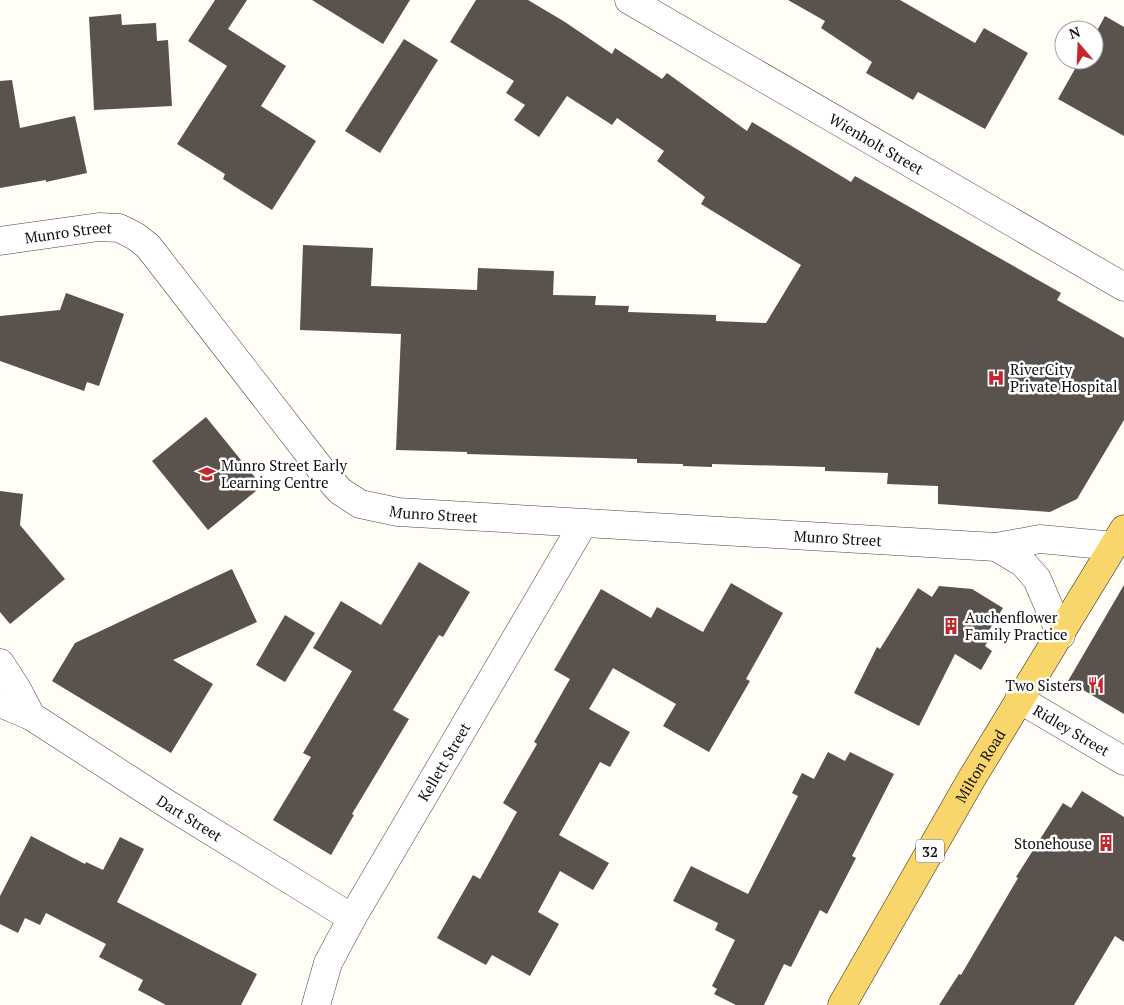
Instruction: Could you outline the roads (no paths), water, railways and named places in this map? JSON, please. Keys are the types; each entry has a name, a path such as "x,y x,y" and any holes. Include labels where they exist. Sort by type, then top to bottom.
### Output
{"main road":[{"name":"Milton Road","path":"842,1005 1019,698 1119,538"}],"street":[{"name":"Wienholt Street","path":"629,0 1124,287"},
{"name":"Munro Street","path":"0,241 100,227 119,228 136,236 148,246 323,472 340,491 360,504 398,512 996,548 1040,539 1119,538"},
{"name":"Kellett Street","path":"316,1005 328,963 352,918 584,524"},
{"name":"Munro Street","path":"996,548 1023,563 1037,579 1060,635"},
{"name":"Dart Street","path":"0,663 17,689 31,716"},
{"name":"Ridley Street","path":"1019,698 1124,761"},
{"name":"Dart Street","path":"0,704 31,716 164,802 352,918"}],"place":[{"name":"RiverCity Private Hospital","path":"996,378"},
{"name":"Munro Street Early Learning Centre","path":"207,474"},
{"name":"Auchenflower Family Practice","path":"951,626"},
{"name":"Two Sisters","path":"1096,685"},
{"name":"Stonehouse","path":"1106,843"}]}
